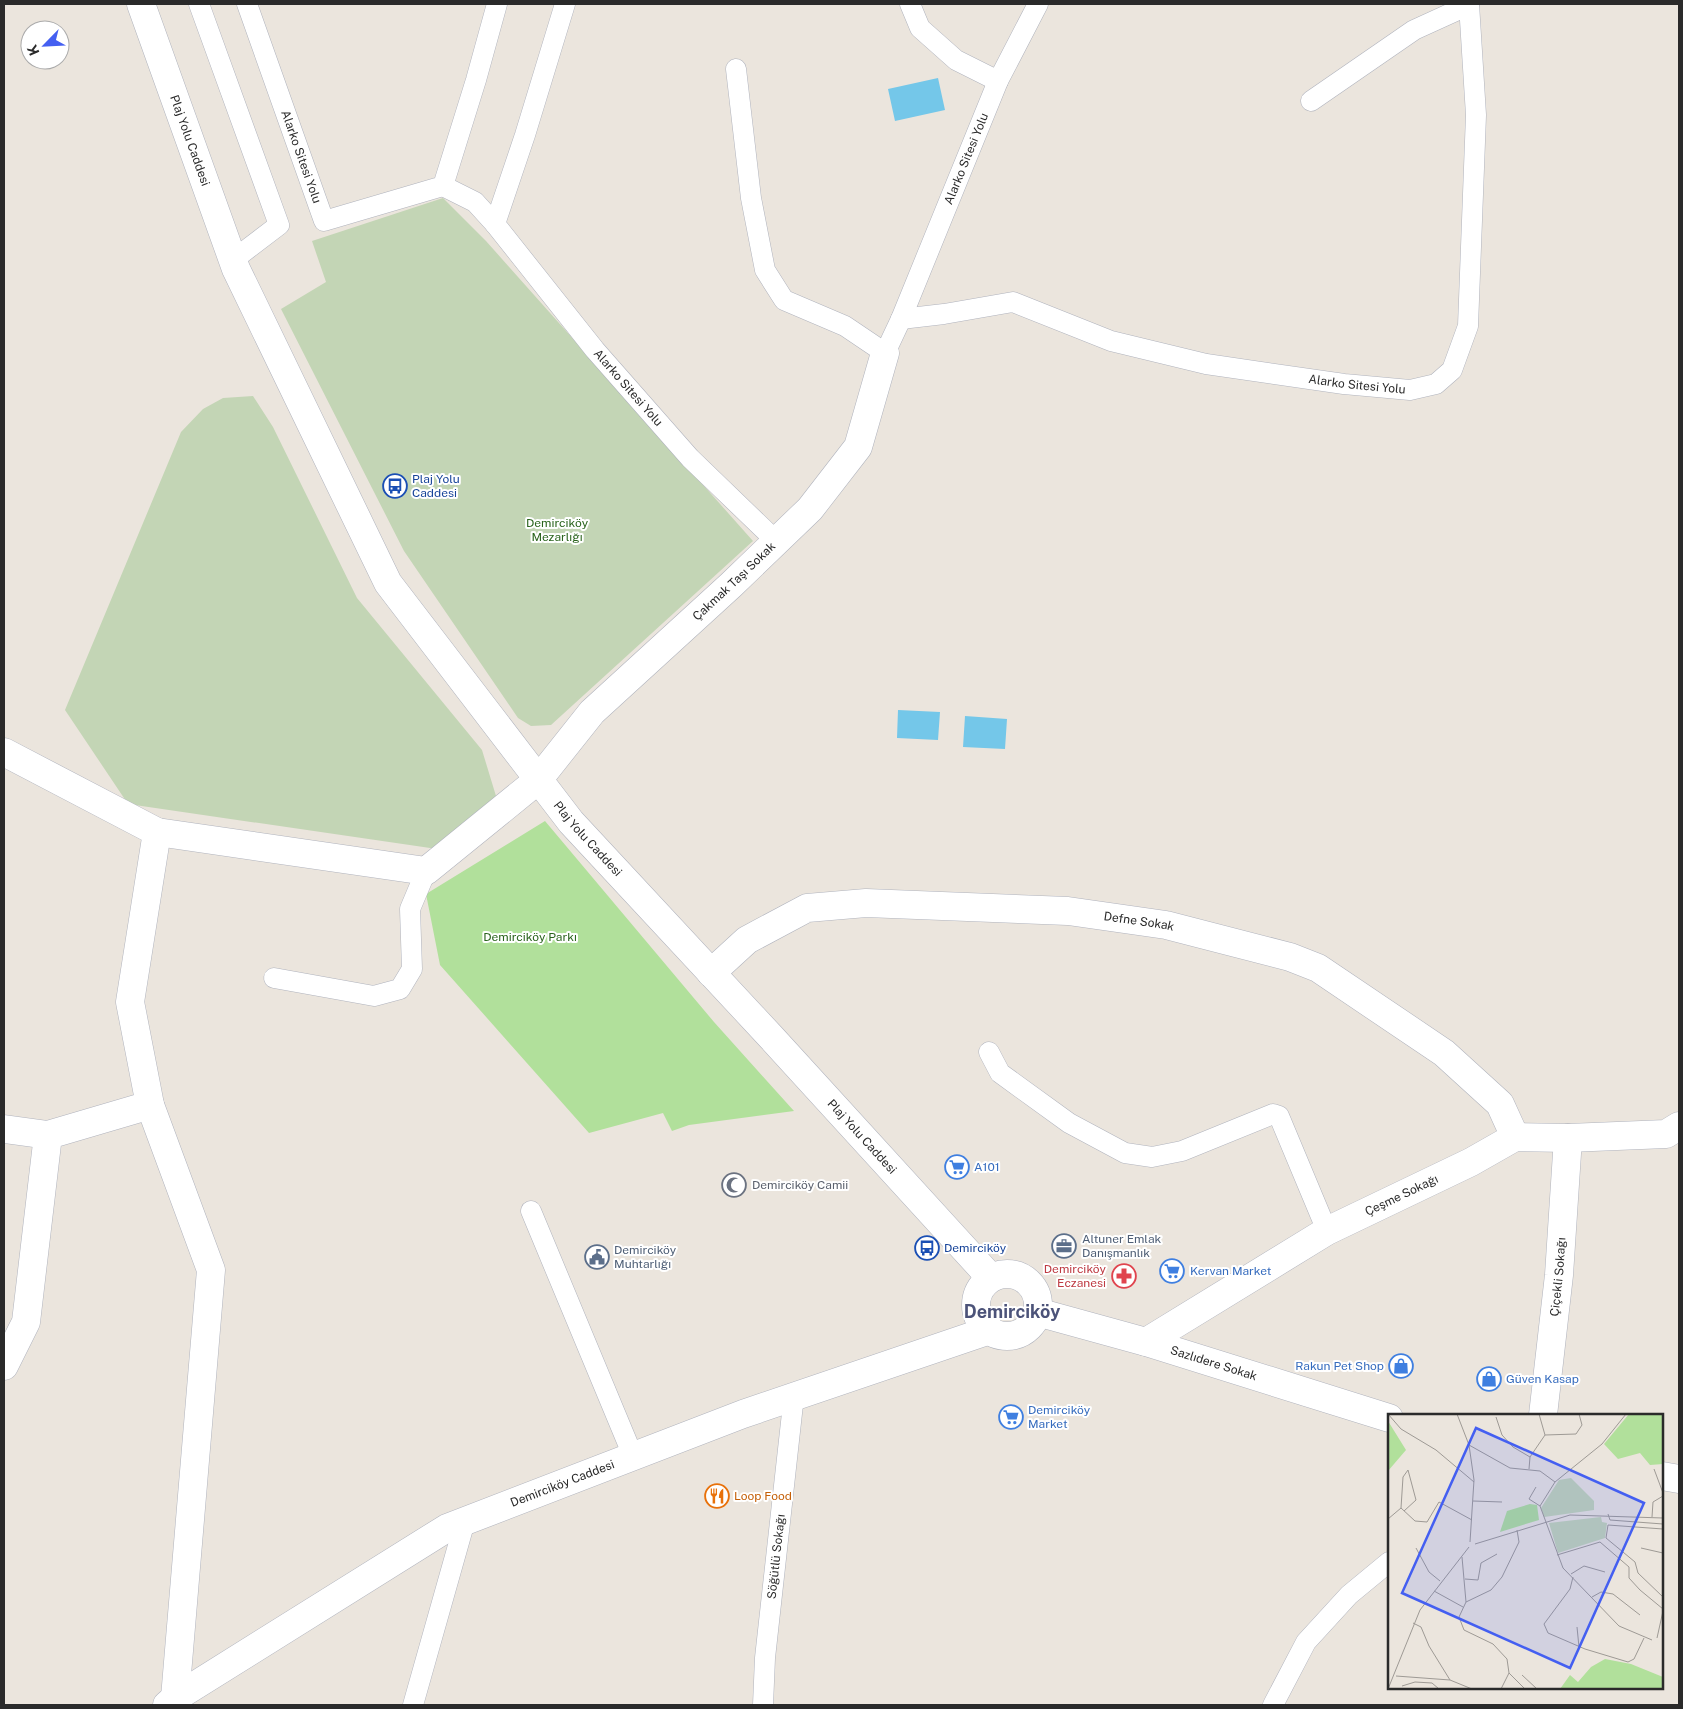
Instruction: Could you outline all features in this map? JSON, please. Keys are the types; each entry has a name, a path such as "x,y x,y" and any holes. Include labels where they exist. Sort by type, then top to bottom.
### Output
{"street":[{"name":"Plaj Yolu Caddesi","path":"141,4 233,260 388,583 571,822 991,1278"},
{"name":"Çakmak Taşı Sokak","path":"426,871 538,780 592,712 810,509 858,447 885,353"},
{"path":"4,752 157,832 426,871"},
{"path":"157,832 130,1002 150,1105 212,1270 171,1701"},
{"name":"Defne Sokak","path":"711,973 747,940 806,908 866,903 934,904 1068,911 1166,925 1290,958 1318,968 1444,1053 1500,1104 1515,1137"},
{"path":"4,1129 48,1135 150,1105"},
{"path":"1515,1137 1568,1138 1666,1134 1679,1126"},
{"path":"4,1366 26,1322 48,1135"},
{"name":"Çeşme Sokağı","path":"1146,1342 1327,1232 1472,1162 1515,1137"},
{"name":"Çiçekli Sokağı","path":"1543,1414 1559,1275 1568,1138"},
{"path":"1001,1274 1012,1274 1022,1277 1036,1293 1038,1302 1037,1312 1027,1329 1018,1334 998,1335 982,1324 976,1304 978,1293 983,1284 1001,1274"},
{"name":"Sazlıdere Sokak","path":"1037,1312 1146,1342 1388,1418"},
{"name":"Demirciköy Caddesi","path":"171,1701 447,1528 794,1395 990,1330"},
{"path":"1663,1476 1679,1479"}],"lane":[{"path":"199,4 279,225 233,260"},
{"name":"Alarko Sitesi Yolu","path":"247,4 324,221 443,186 475,202 595,350 678,443 776,541"},
{"path":"443,186 497,4"},
{"path":"494,224 525,135 566,4"},
{"path":"910,4 920,28 956,60 998,81"},
{"name":"Alarko Sitesi Yolu","path":"885,353 901,319 998,81 1038,4"},
{"name":"Alarko Sitesi Yolu","path":"901,319 944,314 1013,302 1111,341 1206,364 1344,384 1410,390 1436,384 1452,370 1468,326 1476,115 1469,4 1414,30 1311,101"},
{"path":"736,69 751,198 765,270 784,300 845,326 885,353"},
{"path":"274,978 374,996 400,989 412,969 410,909 426,871"},
{"path":"989,1052 1000,1073 1068,1123 1125,1153 1152,1156 1182,1151 1274,1114 1279,1116 1327,1232"},
{"path":"530,1211 634,1456"},
{"name":"Söğütlü Sokağı","path":"763,1705 765,1658 794,1395"},
{"path":"413,1705 465,1521"},
{"path":"1273,1705 1306,1642 1349,1595 1388,1563"}],"green space":[{"name":"Demirciköy Mezarlığı","path":"443,198 486,241 753,541 551,725 531,726 518,718 404,551 281,309 326,282 312,241"},
{"path":"253,396 273,427 357,598 482,750 496,796 437,849 128,804 65,710 181,432 203,409 223,398"},
{"name":"Demirciköy Parkı","path":"545,821 714,1022 794,1111 689,1125 672,1131 663,1113 589,1133 440,965 426,894"}],"water":[{"path":"938,78 945,110 895,121 888,89"},
{"path":"898,710 940,712 938,740 897,738"},
{"path":"965,716 1007,719 1005,749 963,747"}],"place":[{"name":"Plaj Yolu Caddesi","path":"395,486"},
{"name":"A101","path":"957,1167"},
{"name":"Demirciköy Camii","path":"734,1185"},
{"name":"Altuner Emlak Danışmanlık","path":"1064,1246"},
{"name":"Demirciköy","path":"927,1248"},
{"name":"Demirciköy Muhtarlığı","path":"597,1257"},
{"name":"Kervan Market","path":"1172,1271"},
{"name":"Demirciköy Eczanesi","path":"1124,1276"},
{"name":"Rakun Pet Shop","path":"1401,1366"},
{"name":"Güven Kasap","path":"1489,1379"},
{"name":"Demirciköy Market","path":"1011,1417"},
{"name":"Loop Food","path":"717,1496"}],"district":[{"name":"Demirciköy","path":"1012,1312"}]}
